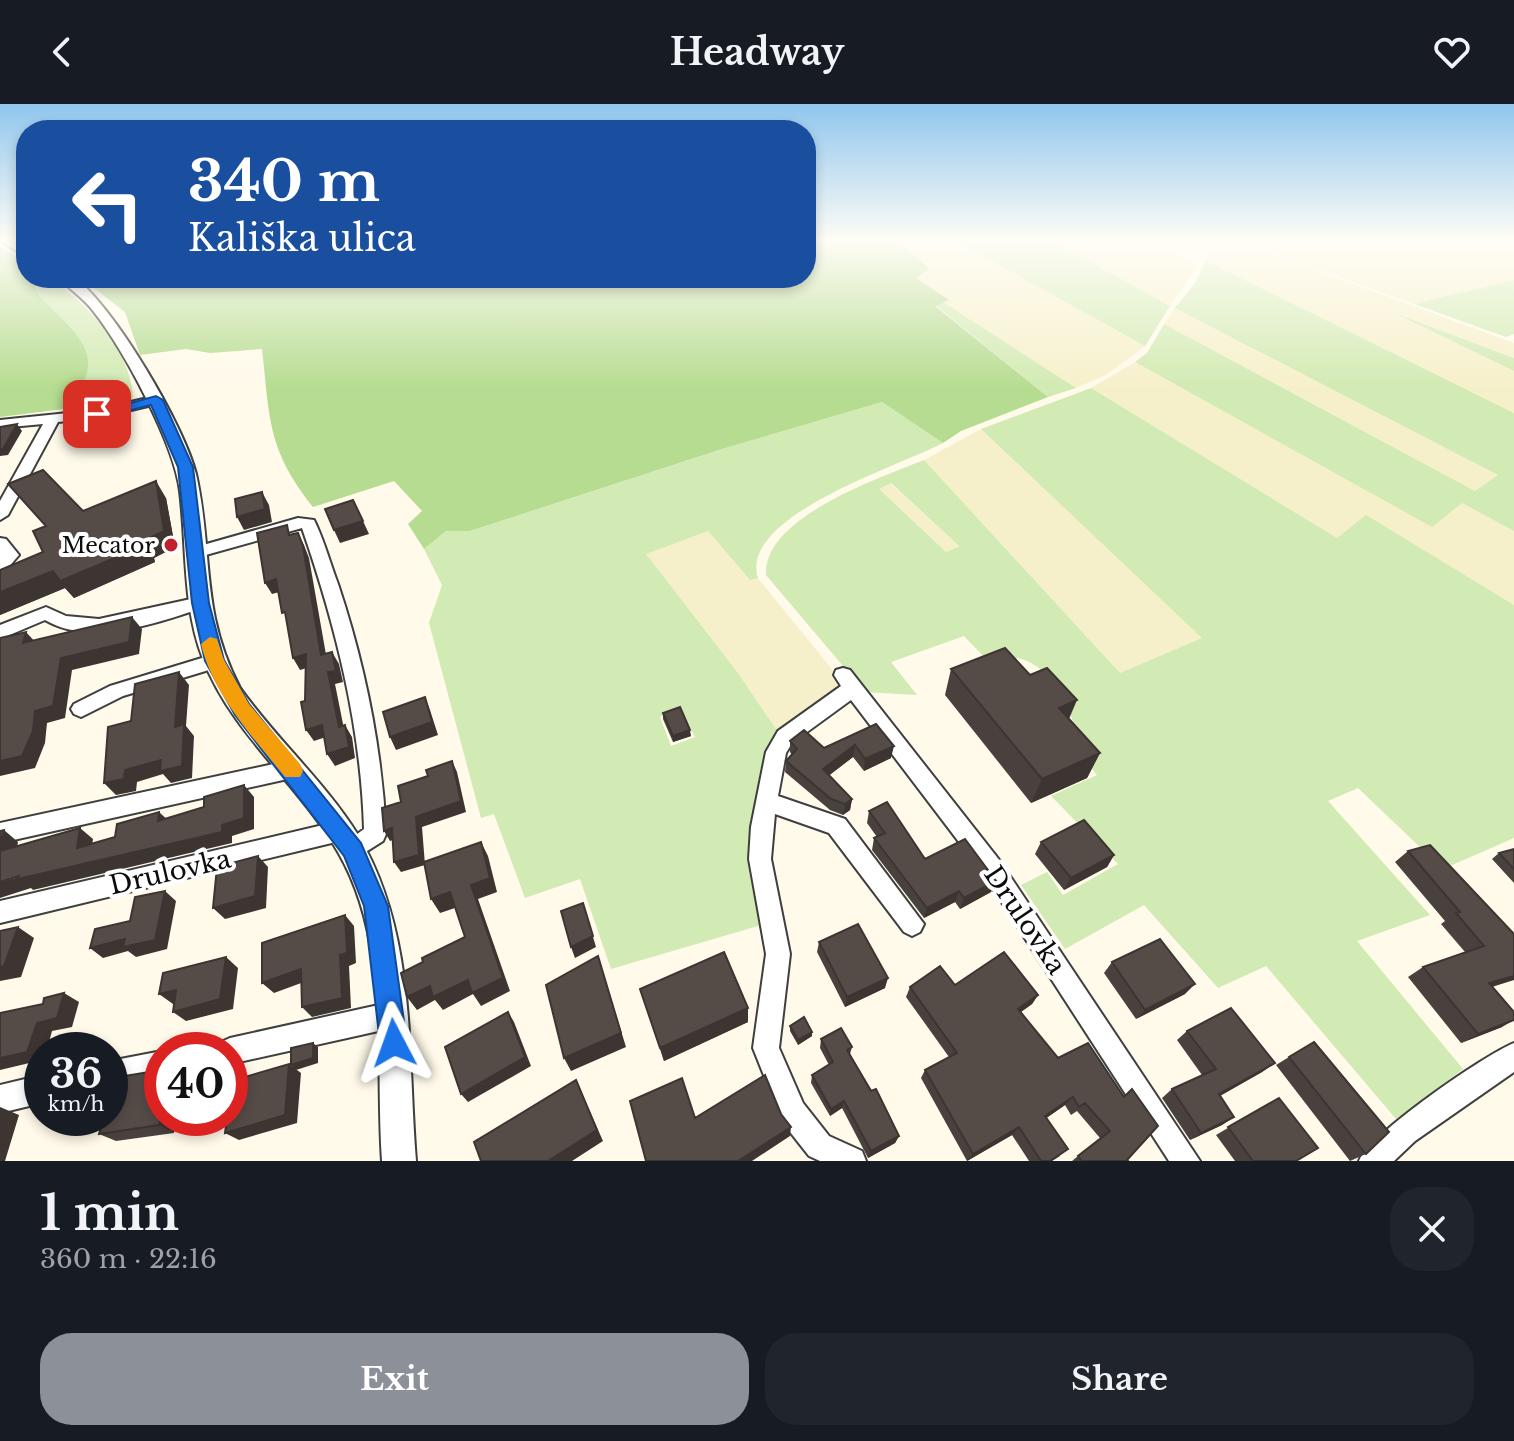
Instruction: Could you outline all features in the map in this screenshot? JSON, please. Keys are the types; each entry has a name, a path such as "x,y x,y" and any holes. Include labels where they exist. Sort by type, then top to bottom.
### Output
{"street":[{"path":"82,289 107,316 156,400 186,467 200,603 215,661 242,709 346,841 376,906 392,1015 399,1161"},
{"path":"0,424 97,414 156,400"},
{"path":"0,515 52,420"},
{"path":"0,478 23,475"},
{"path":"195,553 298,523 308,524 329,578 349,653 375,799 375,834 346,841"},
{"path":"0,543 11,555 0,566"},
{"path":"0,632 46,613 55,621 85,628 200,603"},
{"path":"81,709 117,691 215,661"},
{"name":"Drulovka","path":"852,1161 819,1146 793,1113 766,1048 778,954 760,859 762,827 776,752 785,737 848,682 992,868 1186,1161"},
{"path":"0,833 292,769"},
{"path":"769,802 837,826 912,924"},
{"name":"Drulovka","path":"0,912 346,841"},
{"path":"248,1047 392,1015"},
{"path":"1373,1161 1416,1123 1514,1056"},
{"path":"0,1099 24,1093"}],"shaded area":[{"path":"932,289 1043,289 1145,346 1106,375 1076,388 943,302 948,300"},
{"path":"1140,289 1181,289 1170,306"},
{"path":"1263,289 1368,289 1514,343 1514,358 1396,314 1514,371 1514,413"},
{"path":"1373,289 1475,289 1414,304"},
{"path":"1175,308 1498,475 1475,491 1164,324"},
{"path":"1135,362 1432,526 1462,502 1514,531 1514,605 1366,516 1337,538 1091,388"},
{"path":"981,429 1203,638 1120,673 924,460"},
{"path":"890,483 960,547 946,552 878,489"},
{"path":"708,531 749,579 758,578 840,679 839,688 780,735 738,673 645,554"}],"green space":[{"path":"0,289 36,289 84,346 88,359 87,373 79,390 64,409 0,417"},
{"path":"36,289 65,289 93,315 125,363 133,398 107,408 64,409 79,390 87,373 88,359 76,333"},
{"path":"96,289 933,289 949,300 935,306 1048,397 961,431 943,443 882,402 722,449 470,531 446,531 424,549 408,524 422,511 394,481 313,507 287,468 273,432 262,349 210,353 186,349 140,355 125,312"},
{"path":"1043,289 1140,289 1170,306 1145,346"},
{"path":"1190,289 1263,289 1514,413 1514,531 1462,503 1432,527 1135,362 1147,353 1164,324 1475,491 1498,475 1175,308"},
{"path":"1475,289 1514,289 1514,334 1506,337 1414,304"},
{"path":"943,302 1076,388 1048,397 935,305"},
{"path":"1394,313 1514,358 1514,371"},
{"path":"1091,388 1337,538 1366,515 1514,605 1514,838 1443,869 1358,788 1328,801 1430,915 1357,941 1463,1069 1396,1119 1266,966 1218,988 1144,905 1065,949 1021,885 1047,872 1063,895 1118,864 1051,796 1097,775 1062,731 1074,723 1061,696 1043,672 1020,658 988,661 964,636 891,662 917,695 865,692 766,575 770,554 783,535 803,518 854,489 924,460 1120,673 1202,638 981,429","holes":["891,483 959,546 946,552 879,489"]},
{"path":"882,402 943,443 860,479 796,514 772,534 758,555 758,578 750,580 708,531 646,554 738,673 780,735 765,924 611,969 580,879 525,898 494,814 481,818 429,623 442,585 424,549 446,531 470,531 722,449","holes":["681,710 695,737 671,746 660,717"]}],"building":[{"path":"17,424 3,449 0,449 0,427"},
{"path":"43,470 83,511 156,481 164,531 143,541 144,546 60,581 53,571 0,592 0,570 43,552 33,531 46,526 8,484"},
{"path":"262,492 265,509 237,517 235,499"},
{"path":"353,500 363,521 334,530 325,509"},
{"path":"287,525 289,535 298,533 303,546 321,655 332,652 336,671 328,672 339,727 345,725 349,747 327,754 322,725 306,730 301,702 305,701 306,654 293,658 276,579 265,583 257,533"},
{"path":"132,617 129,642 61,658 53,706 35,711 33,731 22,756 0,761 0,638 26,632 23,643"},
{"path":"1005,648 1030,675 1047,668 1077,700 1059,708 1100,753 1042,779 951,669"},
{"path":"179,672 175,727 184,724 182,766 160,771 161,760 125,770 124,779 104,783 108,727 131,721 135,684"},
{"path":"425,697 432,722 390,737 383,712"},
{"path":"680,707 690,730 673,736 663,713"},
{"path":"876,724 894,746 865,759 855,745 823,769 852,799 845,804 831,799 786,761 797,749 790,741 804,730 824,748"},
{"path":"452,761 461,801 416,817 419,855 394,862 392,828 384,831 382,808 401,802 398,786 428,776 426,770"},
{"path":"244,785 244,818 222,825 222,832 0,882 0,851 80,828 77,848 115,837 117,824 159,812 158,821 204,807 204,797"},
{"path":"887,802 925,859 965,839 996,881 964,898 959,891 927,908 874,838 885,833 869,811"},
{"path":"1084,820 1114,855 1071,878 1041,842"},
{"path":"481,842 490,878 471,885 503,978 472,993 468,980 433,997 430,986 407,997 401,973 423,962 422,958 465,937 450,892 431,899 424,862"},
{"path":"1430,845 1514,934 1514,976 1489,983 1514,1012 1514,1020 1478,1034 1423,967 1484,946 1456,913 1460,912 1408,851"},
{"path":"1514,849 1514,869 1499,853"},
{"path":"258,856 255,896 213,908 217,867"},
{"path":"165,891 155,940 123,947 125,939 90,948 95,929 130,921 135,897"},
{"path":"583,903 593,936 571,947 561,911"},
{"path":"345,915 347,953 340,955 342,998 302,1007 301,969 262,983 262,943"},
{"path":"858,924 888,978 847,997 819,942"},
{"path":"18,927 4,966 0,967 0,931"},
{"path":"1160,939 1195,984 1145,1010 1112,962"},
{"path":"724,952 748,1008 660,1048 640,989"},
{"path":"1004,952 1038,995 1018,1009 1058,1058 1088,1043 1124,1097 1132,1089 1158,1126 1128,1161 1082,1161 1078,1156 1110,1131 1085,1103 1079,1107 1073,1097 1045,1116 1068,1149 1050,1161 1041,1161 1019,1127 973,1154 925,1070 957,1053 910,987 940,966 955,985"},
{"path":"598,956 621,1033 564,1058 546,985"},
{"path":"226,957 220,999 173,1012 176,990 159,994 163,973"},
{"path":"64,993 57,1018 37,1023 34,1032 24,1032 24,1053 0,1058 0,1013 43,1004 44,998"},
{"path":"1231,1008 1275,1063 1219,1094 1234,1117 1201,1133 1172,1089 1216,1069 1187,1031"},
{"path":"508,1012 525,1057 461,1094 445,1047"},
{"path":"804,1017 812,1032 798,1040 790,1026"},
{"path":"841,1028 852,1047 847,1050 871,1091 876,1089 899,1136 871,1151 844,1101 831,1109 812,1075 833,1062 821,1039"},
{"path":"1314,1042 1389,1132 1366,1154 1289,1057"},
{"path":"313,1043 313,1058 291,1065 291,1048"},
{"path":"289,1064 285,1115 248,1126 248,1076"},
{"path":"144,1073 144,1127 128,1130 128,1076"},
{"path":"765,1075 781,1114 791,1127 738,1161 646,1161 630,1101 682,1078 695,1118"},
{"path":"576,1080 597,1130 548,1161 481,1161 474,1142"},
{"path":"1279,1098 1318,1148 1296,1161 1253,1161 1228,1127"}],"slow traffic":[{"path":"210,644 215,661 242,709 293,771"}],"place":[{"name":"Mecator","path":"171,545"}],"route":[{"path":"97,414 156,400 186,467 200,603 215,661 242,709 353,850 376,906 384,946 394,1043"}]}
